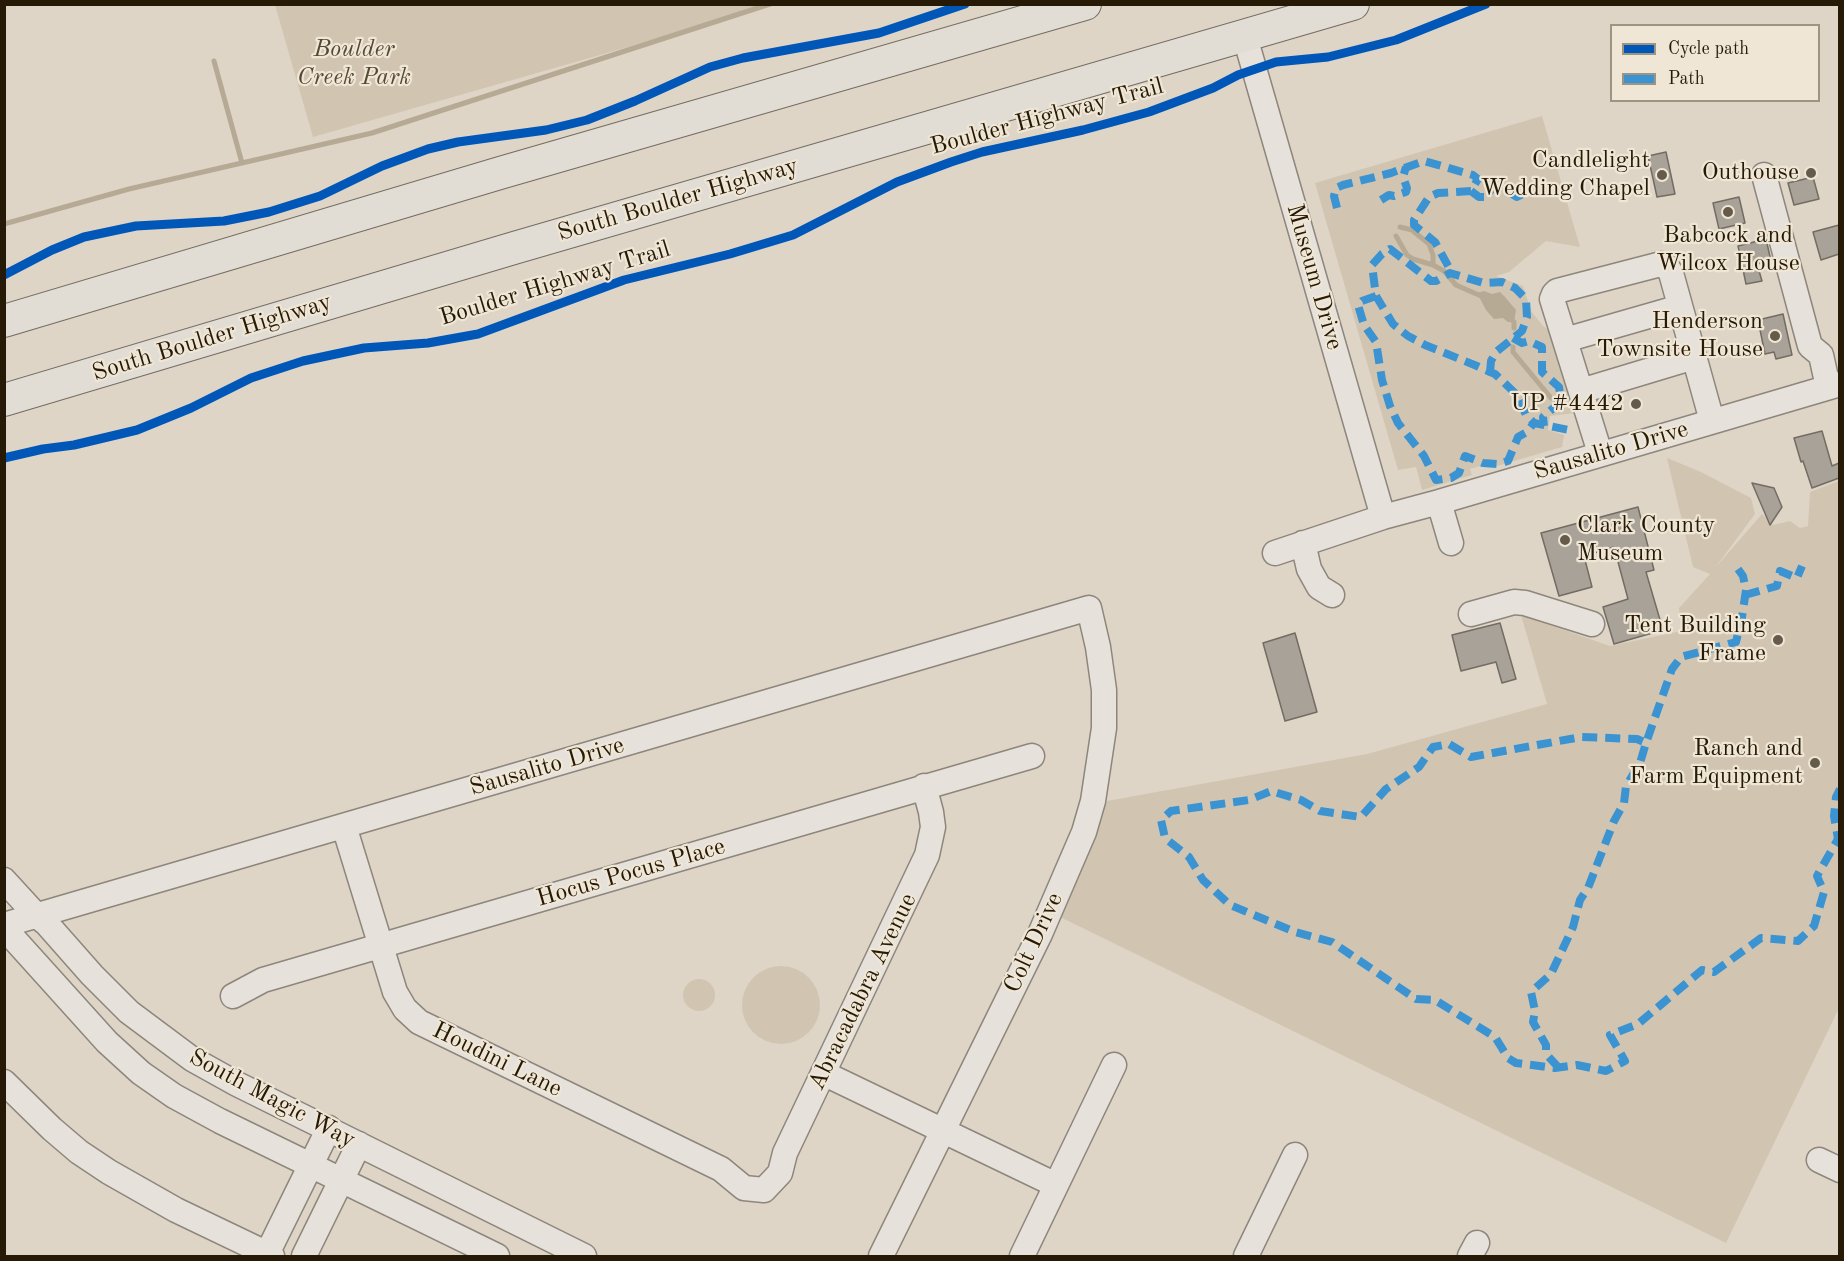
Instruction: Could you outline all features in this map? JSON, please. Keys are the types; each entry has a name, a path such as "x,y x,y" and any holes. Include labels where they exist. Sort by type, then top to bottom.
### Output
{"main road":[{"path":"4,321 511,169 1085,4"},
{"name":"South Boulder Highway","path":"4,400 514,248 1353,4"}],"street":[{"name":"Museum Drive","path":"1245,37 1383,516"},
{"path":"1764,175 1810,346 1821,355 1827,387"},
{"path":"1600,453 1552,299 1557,291 1661,264 1671,273 1712,421"},
{"path":"1565,340 1680,307"},
{"path":"1581,391 1694,357"},
{"name":"Sausalito Drive","path":"1275,553 1383,516 1439,502 1827,387"},
{"path":"1439,502 1451,543"},
{"path":"1303,543 1309,569 1319,587 1332,596"},
{"path":"1471,614 1504,604 1525,603 1592,624"},
{"name":"Sausalito Drive","path":"4,925 1089,608"},
{"name":"Colt Drive","path":"881,1257 1040,934 1080,840 1093,801 1104,728 1104,690 1098,647 1089,608"},
{"name":"Hocus Pocus Place","path":"233,996 263,980 1032,756"},
{"name":"Abracadabra Avenue","path":"764,1190 780,1173 785,1153 912,891 927,855 933,827 924,786"},
{"name":"Houdini Lane","path":"344,826 394,992 405,1009 419,1022 721,1169 744,1188 764,1190"},
{"name":"South Magic Way","path":"4,880 129,1012 192,1059 237,1084 584,1257"},
{"name":"South Magic Way","path":"4,925 106,1042 141,1073 174,1096 220,1121 497,1257"},
{"path":"1022,1257 1114,1065"},
{"path":"824,1073 1056,1185"},
{"path":"4,1082 52,1129 109,1172 176,1210 268,1256 329,1128"},
{"path":"304,1257 358,1144"},
{"path":"1246,1257 1295,1155"}],"green space":[{"name":"Boulder Creek Park","path":"275,4 775,5 313,137"},
{"path":"1542,116 1580,247 1546,241 1509,272 1496,276 1523,286 1531,311 1543,326 1551,331 1575,413 1550,416 1548,430 1564,435 1562,447 1497,466 1491,463 1470,469 1472,475 1422,490 1416,467 1398,470 1315,183"},
{"path":"1667,458 1701,472 1751,498 1755,514 1715,568 1762,514 1773,525 1790,521 1800,528 1808,526 1810,492 1839,481 1839,1008 1726,1243 1052,913 1107,801 1367,754 1547,704 1521,615 1610,646 1681,631 1679,608 1710,574 1693,567"},
{"path":"781,966 796,969 809,977 817,990 820,1005 817,1020 809,1033 796,1041 781,1044 766,1041 753,1033 745,1020 742,1005 745,990 753,977 766,969"},
{"path":"699,979 710,984 715,995 710,1006 699,1011 688,1006 683,995 688,984"}],"shaded area":[{"path":"1484,291 1492,294 1500,292 1505,297 1516,310 1514,322 1508,322 1503,318 1494,319 1477,293"}],"building":[{"name":"Candlelight Wedding Chapel","path":"1666,152 1675,194 1657,197 1648,156"},
{"path":"1813,177 1819,199 1794,205 1788,183"},
{"name":"Babcock and Wilcox House","path":"1739,197 1745,223 1719,229 1713,203"},
{"path":"1839,225 1839,254 1821,260 1813,232"},
{"path":"1766,239 1771,261 1757,264 1762,281 1746,284 1738,246"},
{"name":"Henderson Townsite House","path":"1783,314 1792,355 1776,359 1774,352 1765,354 1758,320"},
{"path":"1822,431 1832,466 1839,463 1839,478 1812,488 1794,438"},
{"path":"1752,483 1774,488 1782,507 1770,525"},
{"path":"1638,507 1654,570 1646,572 1663,630 1614,644 1603,607 1628,599 1614,547 1584,556 1592,587 1559,596 1541,533"},
{"path":"1500,623 1516,679 1502,683 1496,662 1461,671 1452,635"},
{"path":"1295,633 1317,712 1285,721 1263,643"}],"waterway":[{"path":"4,224 129,189 372,133 770,4"},
{"path":"214,61 242,163"},
{"path":"1400,227 1412,230 1429,244 1433,255 1433,265"},
{"path":"1396,236 1407,255 1444,271 1456,285 1481,296"},
{"path":"1510,318 1514,322 1514,328"},
{"path":"1513,347 1513,352 1551,398"}],"marked path":[{"path":"1337,208 1334,196 1336,188 1424,161 1473,175 1478,179 1471,191 1438,193 1429,197 1414,220 1414,225 1435,242 1452,273"},
{"path":"1381,200 1389,195 1394,196 1406,192 1403,177 1406,167"},
{"path":"1471,191 1479,197 1486,197 1493,187 1502,188 1517,197 1523,194"},
{"path":"1490,372 1491,361 1496,352 1522,331 1527,317 1526,299 1515,288 1502,282 1484,283 1450,273 1436,281 1431,281 1390,249 1382,254 1372,265 1376,296 1393,324 1408,336 1425,345 1477,366 1490,372 1495,374 1517,395 1526,415 1534,423 1569,430 1571,435"},
{"path":"1376,296 1358,305 1364,325 1376,342 1382,380 1390,406 1398,423 1424,456 1436,480 1451,478 1459,473 1465,456 1483,463 1498,464 1508,461 1518,437 1527,432 1534,423"},
{"path":"1513,338 1522,343 1529,341 1542,347 1542,372 1559,387 1557,405 1543,417 1544,426"},
{"path":"1745,595 1777,586 1780,571 1797,578 1802,566"},
{"path":"1738,569 1743,576 1746,590 1736,642 1681,657 1672,669 1646,743 1637,739 1581,737 1471,757 1449,744 1433,747 1419,767 1386,789 1361,817 1320,811 1301,800 1271,791 1249,800 1171,811 1161,820 1165,838 1189,857 1203,880 1230,905 1295,932 1332,942 1416,999 1435,1000 1495,1037 1508,1058 1516,1063 1555,1068 1577,1065 1606,1071 1625,1061 1610,1035 1638,1024 1702,970 1714,972 1761,938 1798,941 1814,926 1824,892 1817,876 1838,839 1834,816 1836,797 1840,789"},
{"path":"1559,1068 1546,1054 1546,1045 1533,1022 1535,1011 1531,992 1551,974 1573,927 1580,900 1588,888 1614,821 1624,803 1626,786 1640,763 1646,743"}],"cycle path":[{"path":"4,275 52,250 84,237 136,226 224,221 269,212 320,196 382,166 428,149 458,142 546,130 587,120 710,67 743,58 879,33 965,4"},
{"name":"Boulder Highway Trail","path":"4,458 137,430 191,408 251,378 303,361 364,348 428,343 478,334 624,280 730,254 793,235 897,182 951,162 982,152 1083,130 1149,112 1213,88 1238,75 1276,62 1328,57 1396,40 1486,4"}],"place":[{"name":"Outhouse","path":"1811,173"},
{"name":"Candlelight Wedding Chapel","path":"1662,175"},
{"name":"Babcock and Wilcox House","path":"1728,212"},
{"name":"Henderson Townsite House","path":"1775,336"},
{"name":"UP #4442","path":"1636,404"},
{"name":"Clark County Museum","path":"1565,540"},
{"name":"Tent Building Frame","path":"1778,640"},
{"name":"Ranch and Farm Equipment","path":"1815,763"}]}
